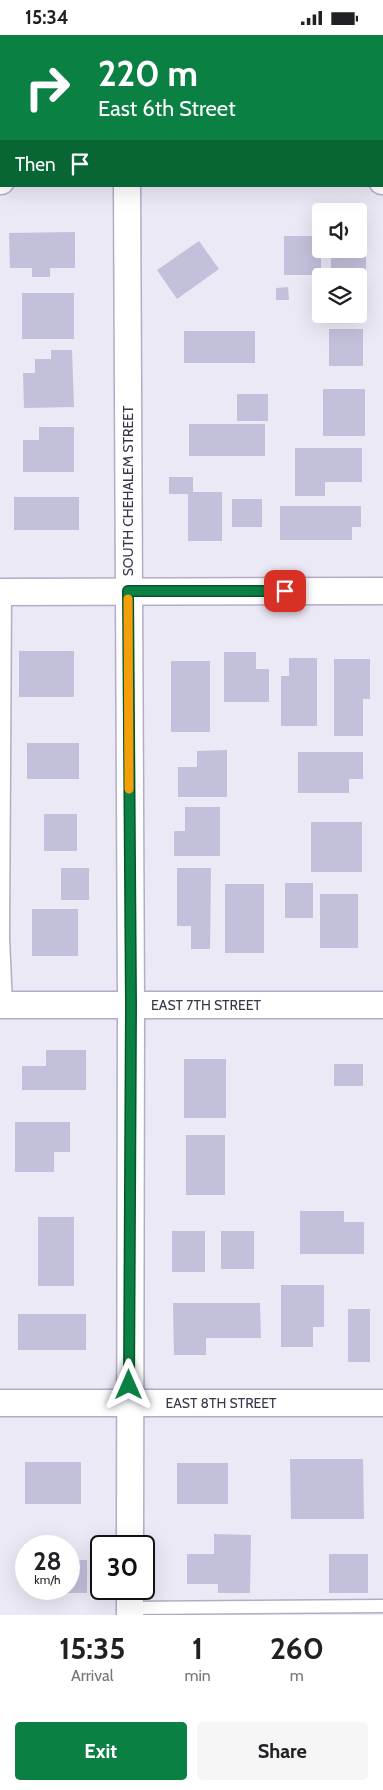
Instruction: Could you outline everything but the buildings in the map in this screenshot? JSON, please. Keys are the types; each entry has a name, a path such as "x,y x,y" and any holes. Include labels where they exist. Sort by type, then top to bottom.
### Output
{"street":[{"name":"SOUTH CHEHALEM STREET","path":"127,187 131,1005 130,1535"},
{"path":"2,592 383,591"},
{"name":"EAST 7TH STREET","path":"3,1005 383,1005"},
{"name":"EAST 8TH STREET","path":"0,1403 383,1403"}],"lane":[{"path":"2,592 3,1005"},
{"path":"130,1604 383,1606"}],"slow traffic":[{"path":"128,599 129,789"}],"route":[{"path":"129,1385 131,1005 128,591 285,591"}]}
